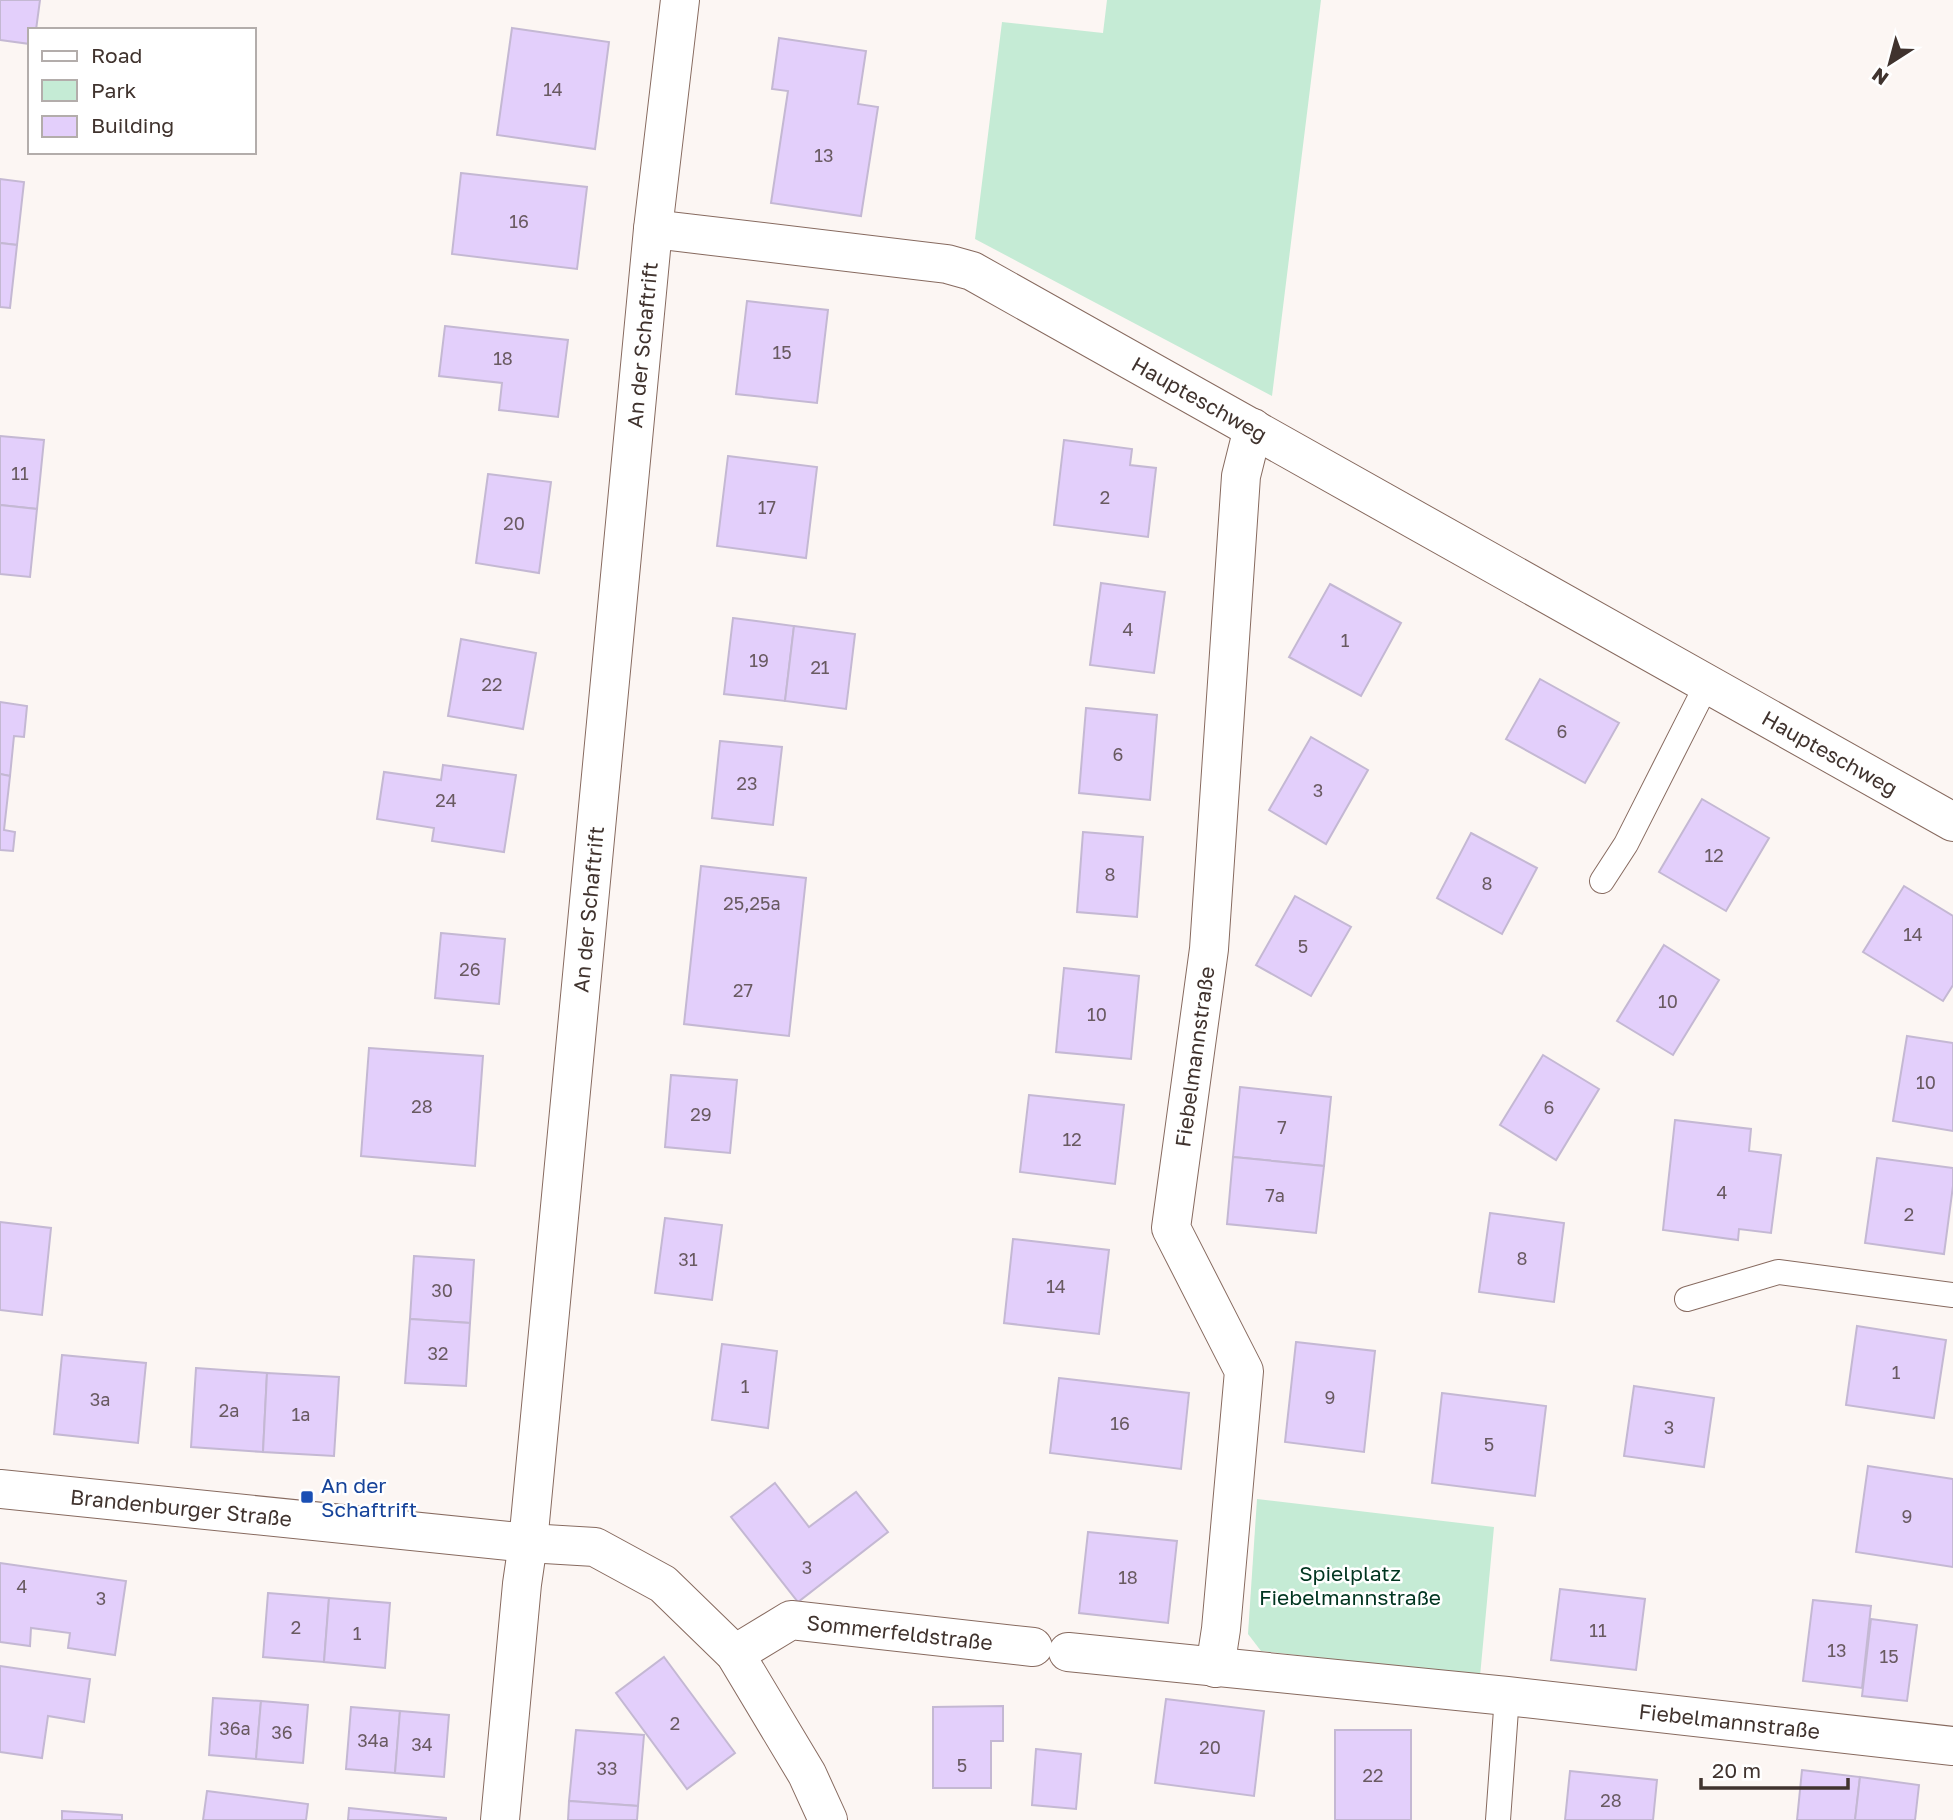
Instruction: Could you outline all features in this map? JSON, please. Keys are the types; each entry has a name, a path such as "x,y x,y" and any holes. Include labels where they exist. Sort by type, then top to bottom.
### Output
{"street":[{"name":"An der Schaftrift","path":"500,1820 653,229 680,0"},
{"name":"Haupteschweg","path":"653,229 947,264 972,271 1953,822"},
{"name":"Fiebelmannstraße","path":"1215,1668 1221,1629 1244,1371 1171,1228 1209,949 1241,476 1253,428"},
{"name":"Brandenburger Straße","path":"0,1489 528,1542"},
{"path":"528,1542 595,1547 663,1584 735,1654 807,1774 828,1820"},
{"name":"Sommerfeldstraße","path":"735,1654 791,1620 1051,1649"},
{"name":"Fiebelmannstraße","path":"1051,1649 1953,1746"}],"lane":[{"path":"1602,881 1626,844 1707,684"},
{"path":"1687,1299 1778,1272 1953,1295"},
{"path":"1498,1820 1507,1696"}],"green space":[{"path":"1107,0 1321,0 1272,396 975,239 1002,22 1103,33"},
{"name":"Spielplatz Fiebelmannstraße","path":"1257,1499 1494,1527 1480,1676 1261,1651 1248,1634"}],"building":[{"path":"0,0 40,0 36,28 28,28 28,44 0,40"},
{"path":"512,28 609,42 595,149 497,135"},
{"path":"779,38 866,51 858,104 878,107 861,216 771,203 788,91 772,89"},
{"path":"461,173 587,187 577,269 452,254"},
{"path":"0,179 24,182 17,245 0,243"},
{"path":"0,243 17,245 10,308 0,307"},
{"path":"747,301 828,310 817,403 736,394"},
{"path":"445,326 568,340 558,417 499,410 502,383 439,376"},
{"path":"0,436 44,440 37,509 0,505"},
{"path":"1064,440 1132,449 1130,465 1156,468 1148,537 1054,525"},
{"path":"728,456 817,467 806,558 717,546"},
{"path":"488,474 551,482 539,573 476,563"},
{"path":"0,505 37,509 30,577 0,574"},
{"path":"1101,583 1165,592 1154,673 1090,665"},
{"path":"1330,584 1401,623 1361,696 1289,657"},
{"path":"733,618 794,626 785,701 724,694"},
{"path":"794,626 855,634 846,709 785,701"},
{"path":"461,639 536,653 523,729 448,716"},
{"path":"1540,679 1619,723 1585,783 1506,739"},
{"path":"0,702 27,706 24,737 14,736 10,776 0,774"},
{"path":"1086,708 1157,715 1150,800 1079,793"},
{"path":"1311,737 1368,770 1326,844 1269,810"},
{"path":"720,741 782,747 773,825 712,818"},
{"path":"443,765 516,775 504,852 432,841 434,828 377,819 384,772 441,780"},
{"path":"0,774 10,776 4,830 15,832 13,851 0,850"},
{"path":"1702,799 1769,838 1726,911 1659,872"},
{"path":"1083,832 1143,837 1137,917 1077,912"},
{"path":"1471,833 1537,868 1502,934 1437,898"},
{"path":"701,866 806,878 789,1036 684,1024"},
{"path":"1904,886 1953,916 1953,985 1943,1001 1863,952"},
{"path":"1295,896 1351,927 1311,996 1256,965"},
{"path":"441,933 505,939 499,1004 435,998"},
{"path":"1664,945 1719,980 1673,1055 1617,1021"},
{"path":"1064,968 1139,976 1131,1059 1056,1052"},
{"path":"1907,1036 1953,1043 1953,1131 1893,1121"},
{"path":"369,1048 483,1056 475,1166 361,1156"},
{"path":"1543,1055 1599,1089 1556,1160 1500,1125"},
{"path":"671,1075 737,1080 730,1153 665,1147"},
{"path":"1240,1087 1331,1097 1324,1166 1233,1157"},
{"path":"1029,1095 1124,1105 1115,1184 1020,1172"},
{"path":"1675,1120 1751,1129 1749,1151 1781,1155 1771,1233 1739,1229 1738,1240 1663,1230"},
{"path":"1233,1157 1324,1166 1316,1233 1227,1224"},
{"path":"1877,1158 1953,1168 1944,1254 1865,1243"},
{"path":"1490,1213 1564,1223 1554,1302 1479,1292"},
{"path":"665,1218 722,1225 712,1300 655,1293"},
{"path":"0,1222 51,1228 42,1315 0,1310"},
{"path":"1013,1239 1109,1250 1099,1334 1004,1323"},
{"path":"414,1256 474,1260 470,1323 410,1319"},
{"path":"410,1319 470,1323 466,1386 405,1383"},
{"path":"1857,1326 1946,1340 1934,1418 1846,1405"},
{"path":"1296,1342 1375,1351 1364,1452 1285,1442"},
{"path":"722,1344 777,1351 768,1428 712,1420"},
{"path":"62,1355 146,1363 138,1443 54,1434"},
{"path":"196,1368 267,1373 263,1452 191,1447"},
{"path":"267,1373 339,1377 334,1456 263,1452"},
{"path":"1059,1378 1189,1393 1181,1469 1050,1453"},
{"path":"1634,1386 1714,1398 1704,1467 1624,1456"},
{"path":"1442,1393 1546,1406 1535,1496 1432,1483"},
{"path":"1868,1466 1953,1479 1953,1567 1856,1552"},
{"path":"775,1483 809,1527 856,1492 888,1532 798,1602 731,1517"},
{"path":"1088,1532 1177,1541 1168,1623 1079,1613"},
{"path":"0,1563 126,1581 115,1655 68,1648 70,1633 31,1628 30,1646 0,1642"},
{"path":"1560,1589 1645,1599 1636,1670 1551,1660"},
{"path":"268,1593 329,1598 324,1662 263,1657"},
{"path":"329,1598 390,1603 385,1668 324,1662"},
{"path":"1813,1600 1871,1606 1862,1688 1803,1681"},
{"path":"1871,1619 1917,1625 1907,1701 1862,1696"},
{"path":"664,1657 735,1753 687,1789 616,1693"},
{"path":"0,1666 90,1679 84,1722 48,1716 42,1758 0,1752"},
{"path":"213,1698 261,1701 256,1759 209,1755"},
{"path":"1166,1699 1264,1711 1254,1796 1155,1783"},
{"path":"261,1701 308,1705 303,1763 256,1759"},
{"path":"1003,1706 1003,1741 991,1741 991,1788 933,1788 933,1707"},
{"path":"351,1707 400,1711 395,1773 346,1769"},
{"path":"400,1711 449,1715 444,1777 395,1773"},
{"path":"576,1730 644,1735 638,1806 569,1801"},
{"path":"1335,1730 1411,1730 1411,1820 1335,1820"},
{"path":"1036,1749 1081,1754 1076,1809 1032,1805"},
{"path":"1802,1770 1860,1777 1855,1820 1797,1820"},
{"path":"1570,1771 1657,1780 1653,1820 1565,1820"},
{"path":"1860,1777 1919,1785 1915,1820 1855,1820"},
{"path":"207,1791 308,1804 306,1820 203,1820"},
{"path":"569,1801 638,1806 637,1820 568,1820"},
{"path":"349,1808 446,1818 446,1820 348,1820"},
{"path":"62,1811 122,1815 122,1820 62,1820"}],"place":[{"name":"An der Schaftrift","path":"307,1497"}]}
